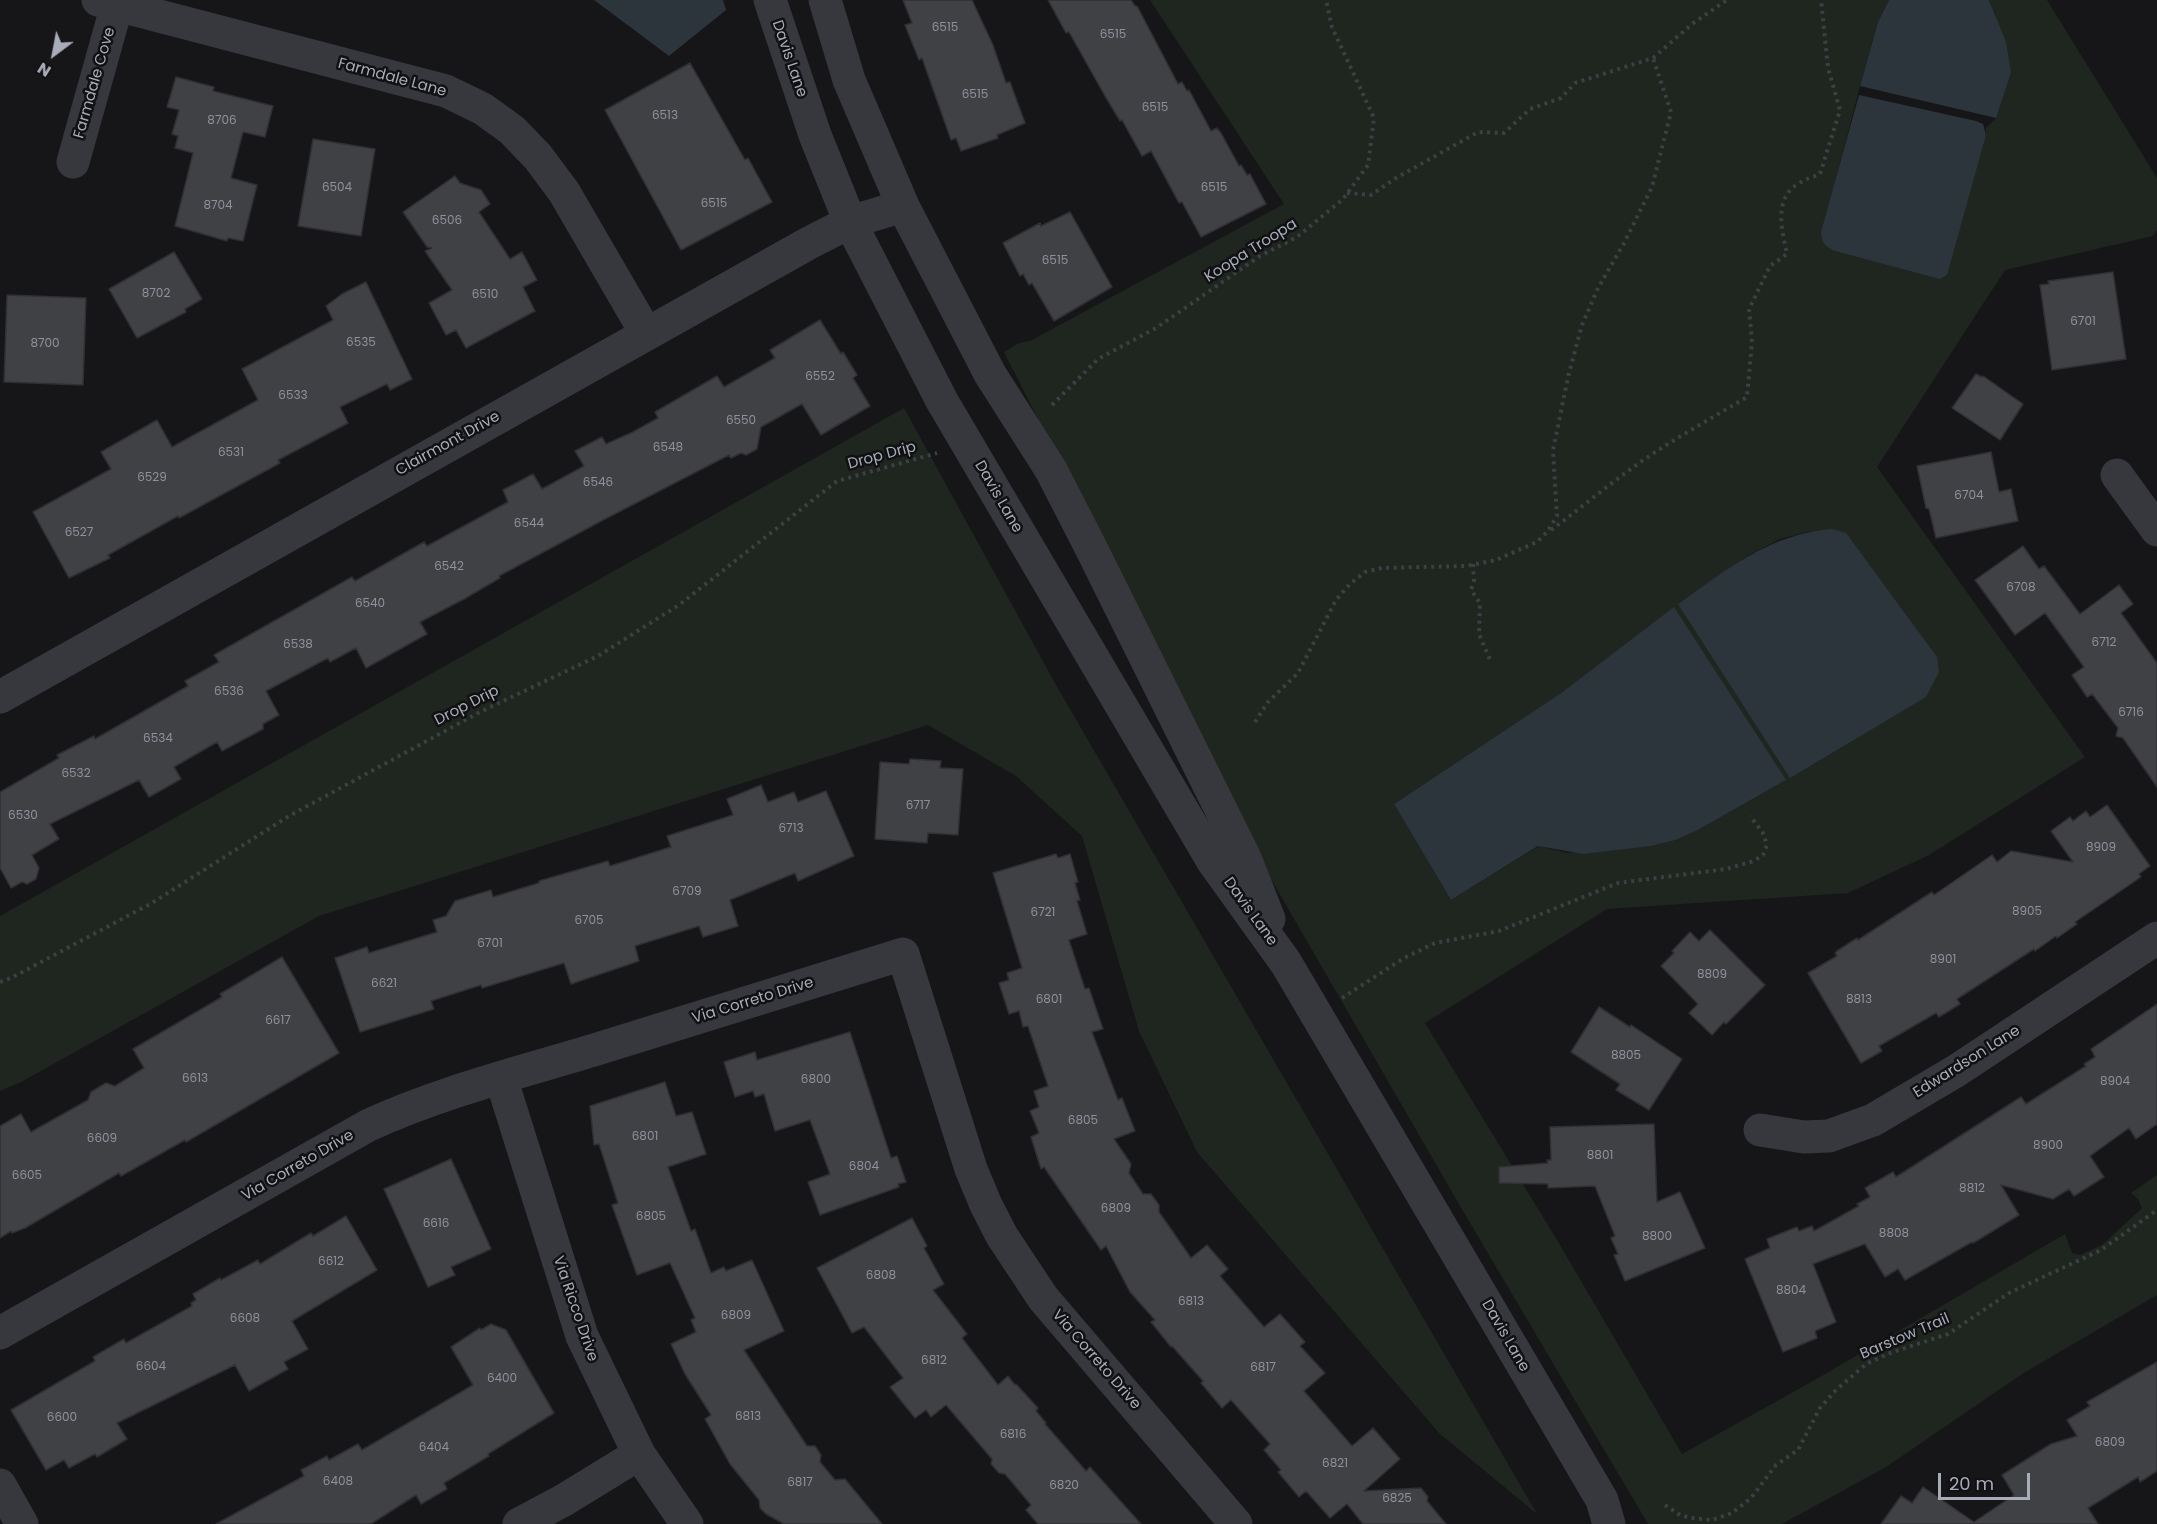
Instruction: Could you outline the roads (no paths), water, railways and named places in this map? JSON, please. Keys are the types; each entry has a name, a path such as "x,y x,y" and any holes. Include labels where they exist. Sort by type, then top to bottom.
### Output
{"street":[{"name":"Davis Lane","path":"770,0 815,135 850,222 942,401 1212,860 1286,963 1602,1500 1609,1524"},
{"name":"Davis Lane","path":"825,0 849,80 903,206 990,374 1050,470 1090,546 1245,858 1286,963"},
{"name":"Farmdale Cove","path":"73,162 107,2"},
{"name":"Farmdale Lane","path":"107,2 446,91 483,109 512,130 538,157 564,192 646,333"},
{"name":"Clairmont Drive","path":"0,697 808,243 850,222 903,206"},
{"path":"2117,475 2157,530"},
{"name":"Edwardson Lane","path":"1760,1130 1804,1137 1829,1136 1873,1120 1956,1071 2157,938"},
{"name":"Via Correto Drive","path":"0,1333 369,1125 439,1096 903,954 971,1169 1002,1236 1043,1298 1236,1524"},
{"name":"Via Ricco Drive","path":"501,1078 582,1336 639,1454 687,1524"},
{"path":"519,1524 564,1500 639,1454"},
{"path":"0,1485 22,1524"}]}
